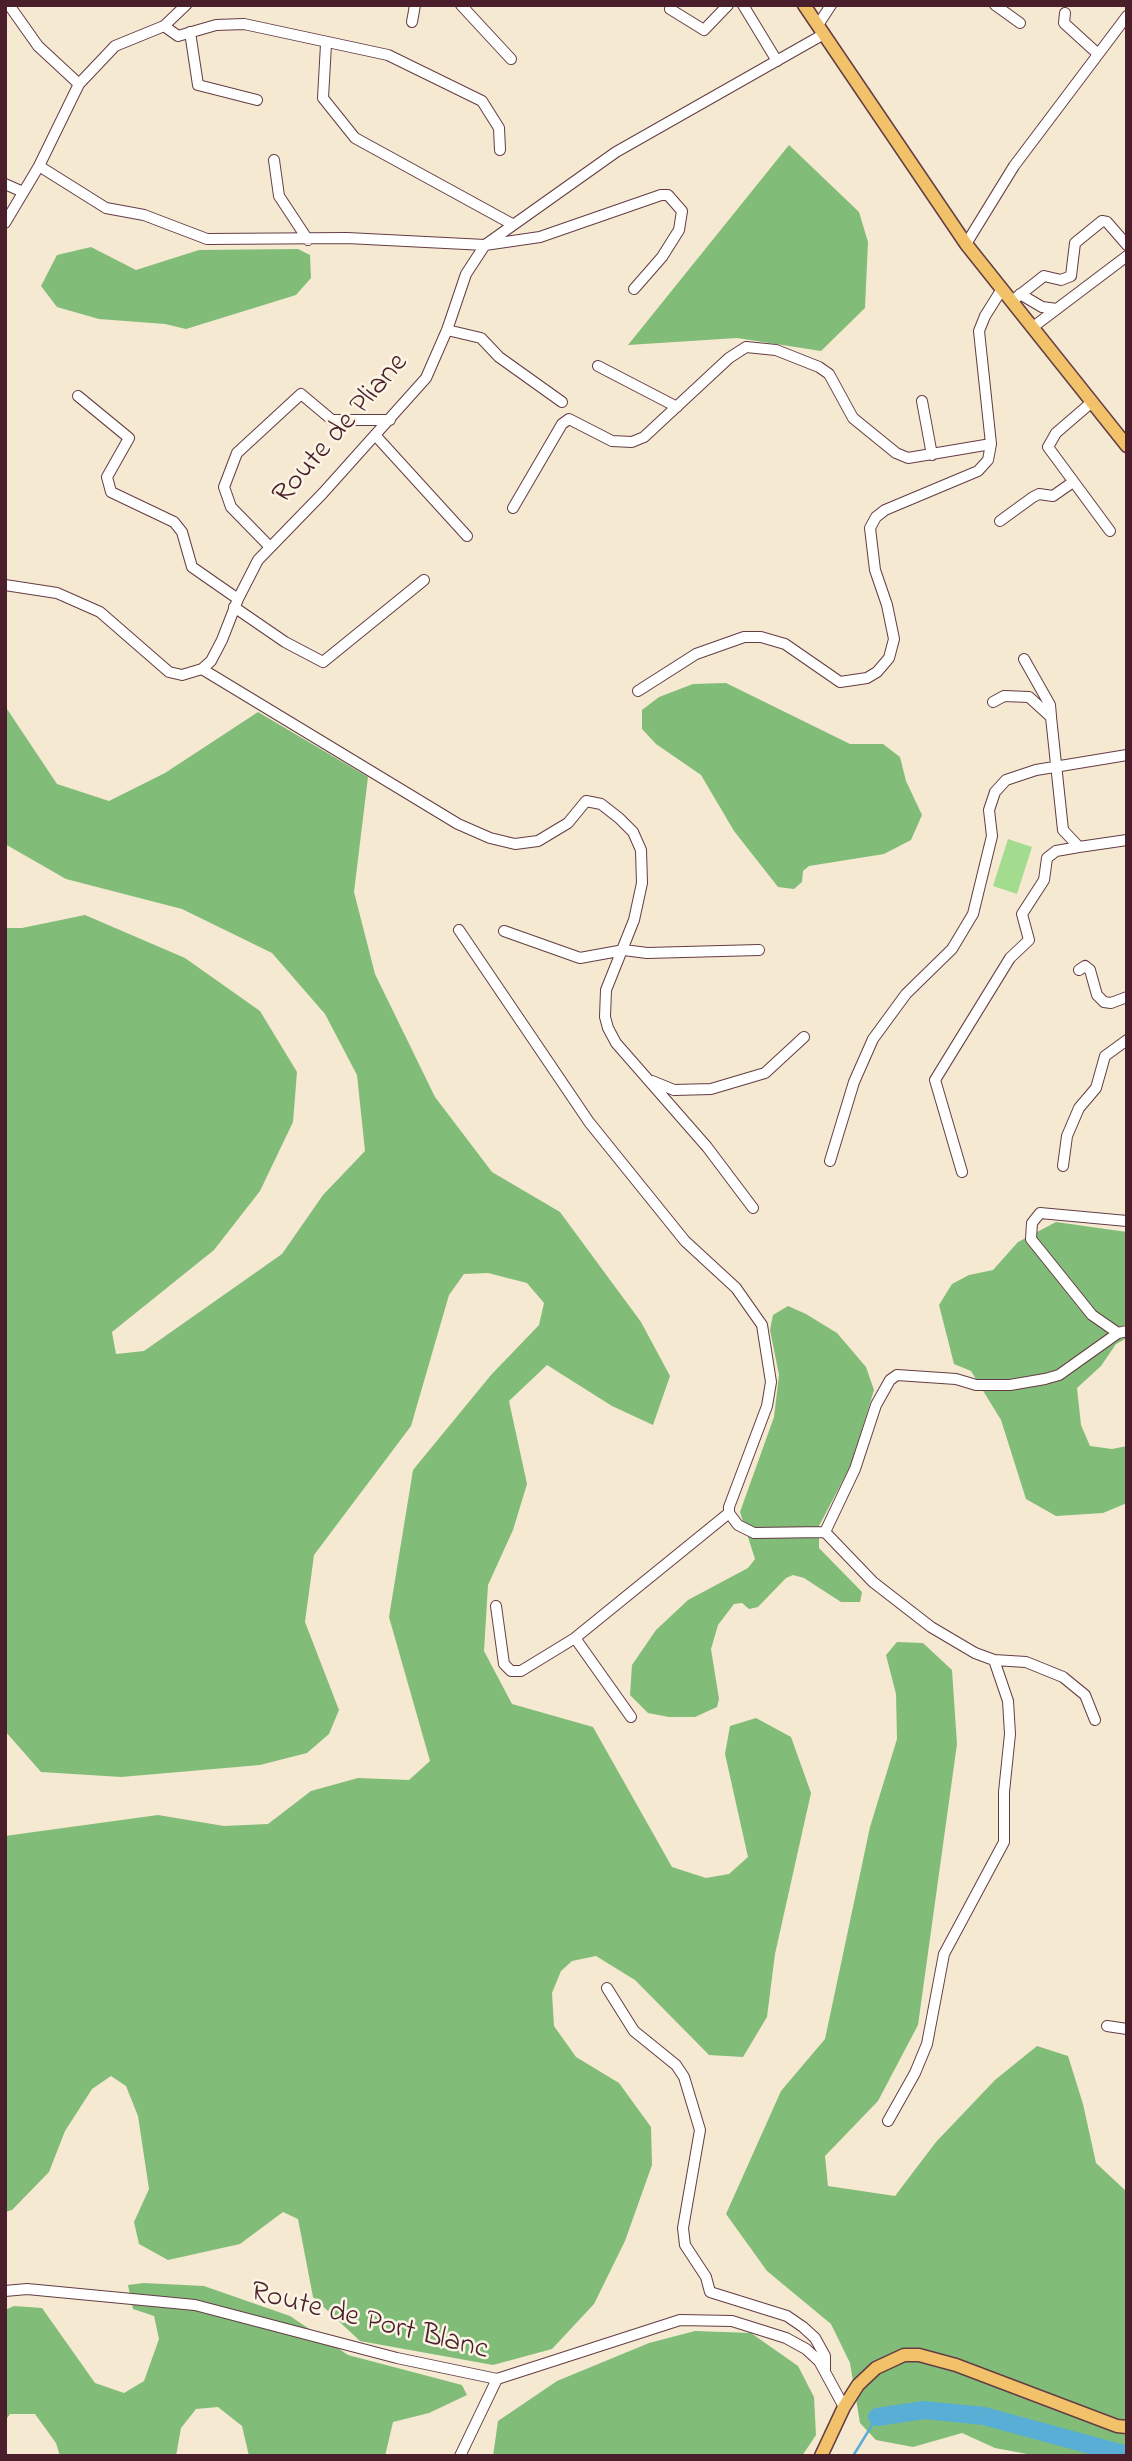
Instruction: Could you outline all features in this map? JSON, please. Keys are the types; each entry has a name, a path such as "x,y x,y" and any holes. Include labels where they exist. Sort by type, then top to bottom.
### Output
{"main road":[{"path":"804,5 966,244 1002,289 1016,297 1033,327 1127,446"},
{"path":"821,2456 844,2407 858,2385 890,2359 919,2355 956,2365 1117,2426 1127,2427"}],"street":[{"path":"9,5 38,46 79,84"},
{"path":"5,223 39,166 79,84 115,46 164,26 186,5"},
{"path":"412,22 415,5"},
{"path":"461,5 510,59"},
{"path":"670,9 704,30 728,5"},
{"path":"743,5 777,61"},
{"path":"821,30 831,5"},
{"path":"995,5 1020,23"},
{"path":"1065,13 1064,23 1098,54"},
{"path":"966,244 1014,166 1127,16"},
{"path":"164,26 178,36 216,25 244,24 326,44 388,55 477,97 499,128 500,150"},
{"name":"Route de Pliane","path":"202,669 211,661 222,639 250,572 426,378 447,330 466,274 485,245 617,152 692,106 777,61 821,30"},
{"path":"190,32 198,85 257,100"},
{"path":"326,44 323,98 355,138 512,225"},
{"path":"274,160 278,197 308,240"},
{"path":"39,166 106,208 144,215 199,237 421,239 485,245 540,237 668,195 682,211 679,230 662,257 634,289"},
{"path":"5,184 23,192"},
{"path":"1016,297 1044,276 1061,280 1071,276 1075,243 1101,221 1107,222 1127,246"},
{"path":"1033,327 1127,256"},
{"path":"638,691 696,653 744,637 761,637 785,644 840,682 860,680 877,673 889,658 894,639 887,605 875,570 870,528 876,517 885,510 978,471 989,460 991,444 979,331 1002,289"},
{"path":"1016,297 1042,307 1057,309"},
{"path":"447,330 481,338 499,356 562,402"},
{"path":"513,508 547,445 569,419 612,441 632,442 645,437 729,358 746,347 776,350 806,360 829,374 853,418 895,453 908,458 991,444"},
{"path":"598,366 677,407"},
{"path":"270,547 231,507 225,486 237,453 300,394 332,419 390,420"},
{"path":"78,396 129,438 107,477 111,492 174,522 182,532 192,567 285,642 323,662 424,580"},
{"path":"922,401 932,455"},
{"path":"1092,402 1056,433 1048,447 1110,531"},
{"path":"375,435 467,536"},
{"path":"1000,521 1033,497 1039,494 1053,496 1073,482"},
{"path":"5,585 57,593 100,612 169,671 182,675 202,669 438,812 490,838 515,844 538,841 568,823 586,801 601,804 633,832 641,850 642,883 624,950 606,990 605,1017 617,1043 707,1147 753,1208"},
{"path":"1024,659 1050,705 1063,830 1079,847"},
{"path":"993,702 1014,695 1029,697 1051,716"},
{"path":"830,1161 854,1082 873,1039 906,994 952,950 973,914 992,836 989,810 995,792 1006,780 1036,770 1055,769 1127,755"},
{"path":"962,1172 935,1080 1010,958 1030,940 1023,915 1044,880 1047,858 1056,851 1127,840"},
{"path":"459,930 589,1122 685,1241 752,1307 762,1325 771,1382 767,1406 729,1513 575,1638 521,1671 511,1671 504,1664 496,1606"},
{"path":"504,931 580,958 624,950 647,954 759,950"},
{"path":"1079,970 1084,967 1090,970 1097,995 1104,1002 1111,1003 1127,998"},
{"path":"648,1079 674,1090 711,1089 765,1073 804,1037"},
{"path":"1063,1166 1067,1136 1079,1108 1096,1088 1105,1056 1127,1040"},
{"path":"825,1532 855,1469 876,1405 890,1380 897,1375 956,1379 976,1385 1037,1380 1059,1375 1123,1332 1092,1315 1031,1239 1032,1223 1040,1213 1127,1221"},
{"path":"729,1513 738,1525 754,1533 825,1532 873,1582 931,1627 975,1653 994,1660 1026,1662 1063,1677 1085,1695 1096,1720"},
{"path":"575,1638 631,1717"},
{"path":"888,2121 915,2073 927,2044 944,1954 1004,1842 1009,1712 994,1660"},
{"path":"607,1988 634,2031 676,2065 684,2077 700,2130 683,2228 685,2245 706,2277 710,2292 786,2316 803,2327 815,2338 825,2356 825,2372"},
{"path":"1107,2026 1127,2029"},
{"name":"Route de Port Blanc","path":"5,2291 27,2289 195,2305 397,2358 497,2379 680,2320 706,2318 732,2321 786,2337 806,2349 825,2372 844,2407"},
{"path":"460,2456 497,2379"}],"green space":[{"path":"789,145 859,212 868,242 865,308 821,351 737,338 628,345"},
{"path":"91,247 136,270 199,250 298,249 310,255 311,278 296,295 186,329 165,324 99,319 57,307 41,286 57,255"},
{"path":"726,683 850,744 883,744 900,757 906,781 922,815 911,840 884,854 809,866 803,871 802,882 794,889 778,887 734,831 701,775 656,744 642,729 642,710 659,697 693,684"},
{"path":"5,706 57,784 109,801 165,773 258,712 368,777 354,892 375,974 435,1097 492,1172 560,1212 641,1322 670,1376 653,1425 612,1406 547,1365 509,1401 527,1484 513,1530 488,1585 484,1651 512,1704 593,1727 672,1867 706,1878 729,1874 748,1857 725,1754 730,1726 756,1718 791,1737 811,1793 775,1954 767,2017 743,2057 709,2055 635,1980 596,1956 572,1961 561,1971 552,1993 554,2026 576,2057 619,2083 651,2127 652,2165 625,2241 594,2304 552,2349 493,2365 360,2341 313,2297 298,2219 283,2212 240,2244 168,2260 139,2244 134,2222 149,2189 138,2116 126,2086 111,2076 92,2089 65,2131 49,2172 12,2210 5,2212 5,1836 158,1815 224,1826 268,1824 311,1791 358,1778 409,1780 430,1761 389,1617 413,1470 491,1375 539,1325 544,1303 527,1283 488,1273 464,1274 449,1295 411,1426 314,1555 305,1622 339,1710 329,1734 307,1753 260,1765 121,1777 41,1772 5,1731 5,928 22,928 85,915 185,958 260,1011 297,1072 293,1122 260,1191 214,1250 112,1332 116,1354 144,1351 282,1254 323,1195 365,1151 357,1075 325,1014 272,953 182,909 66,879 5,844"},
{"path":"1008,839 1032,847 1017,894 993,886"},
{"path":"1056,1222 1127,1232 1127,1338 1116,1344 1101,1366 1077,1388 1081,1425 1090,1446 1112,1449 1127,1446 1127,1503 1103,1513 1056,1516 1026,1499 1001,1420 971,1371 954,1364 939,1305 952,1284 969,1275 993,1270 1018,1242"},
{"path":"788,1306 837,1333 866,1367 874,1390 851,1465 819,1526 819,1548 862,1592 860,1602 841,1602 804,1578 793,1575 786,1578 758,1607 749,1609 742,1603 734,1604 718,1625 711,1649 719,1699 717,1707 695,1717 669,1717 648,1713 630,1695 632,1665 656,1630 688,1600 748,1568 755,1559 740,1512 774,1417 779,1375 770,1330 773,1315"},
{"path":"897,1642 923,1643 952,1670 957,1744 918,2025 878,2101 825,2156 828,2186 895,2196 936,2142 995,2080 1037,2046 1068,2056 1083,2104 1096,2163 1127,2192 1127,2456 1038,2456 995,2448 962,2433 913,2447 876,2440 860,2423 850,2363 831,2324 767,2271 726,2214 781,2091 825,2039 870,1827 897,1739 896,1694 886,1655"},
{"path":"144,2283 204,2286 290,2316 348,2355 462,2385 467,2395 429,2413 393,2422 385,2456 249,2456 242,2426 218,2407 196,2409 181,2428 176,2456 60,2456 56,2443 35,2414 10,2414 5,2421 5,2310 14,2306 42,2308 95,2383 124,2393 144,2381 159,2339 154,2316 133,2309 128,2285"},
{"path":"695,2331 751,2333 798,2366 814,2397 816,2435 802,2456 493,2456 498,2421 557,2381 649,2343"}],"waterway":[{"path":"877,2417 924,2410 984,2416 1127,2455"},
{"path":"853,2456 877,2417"}]}
